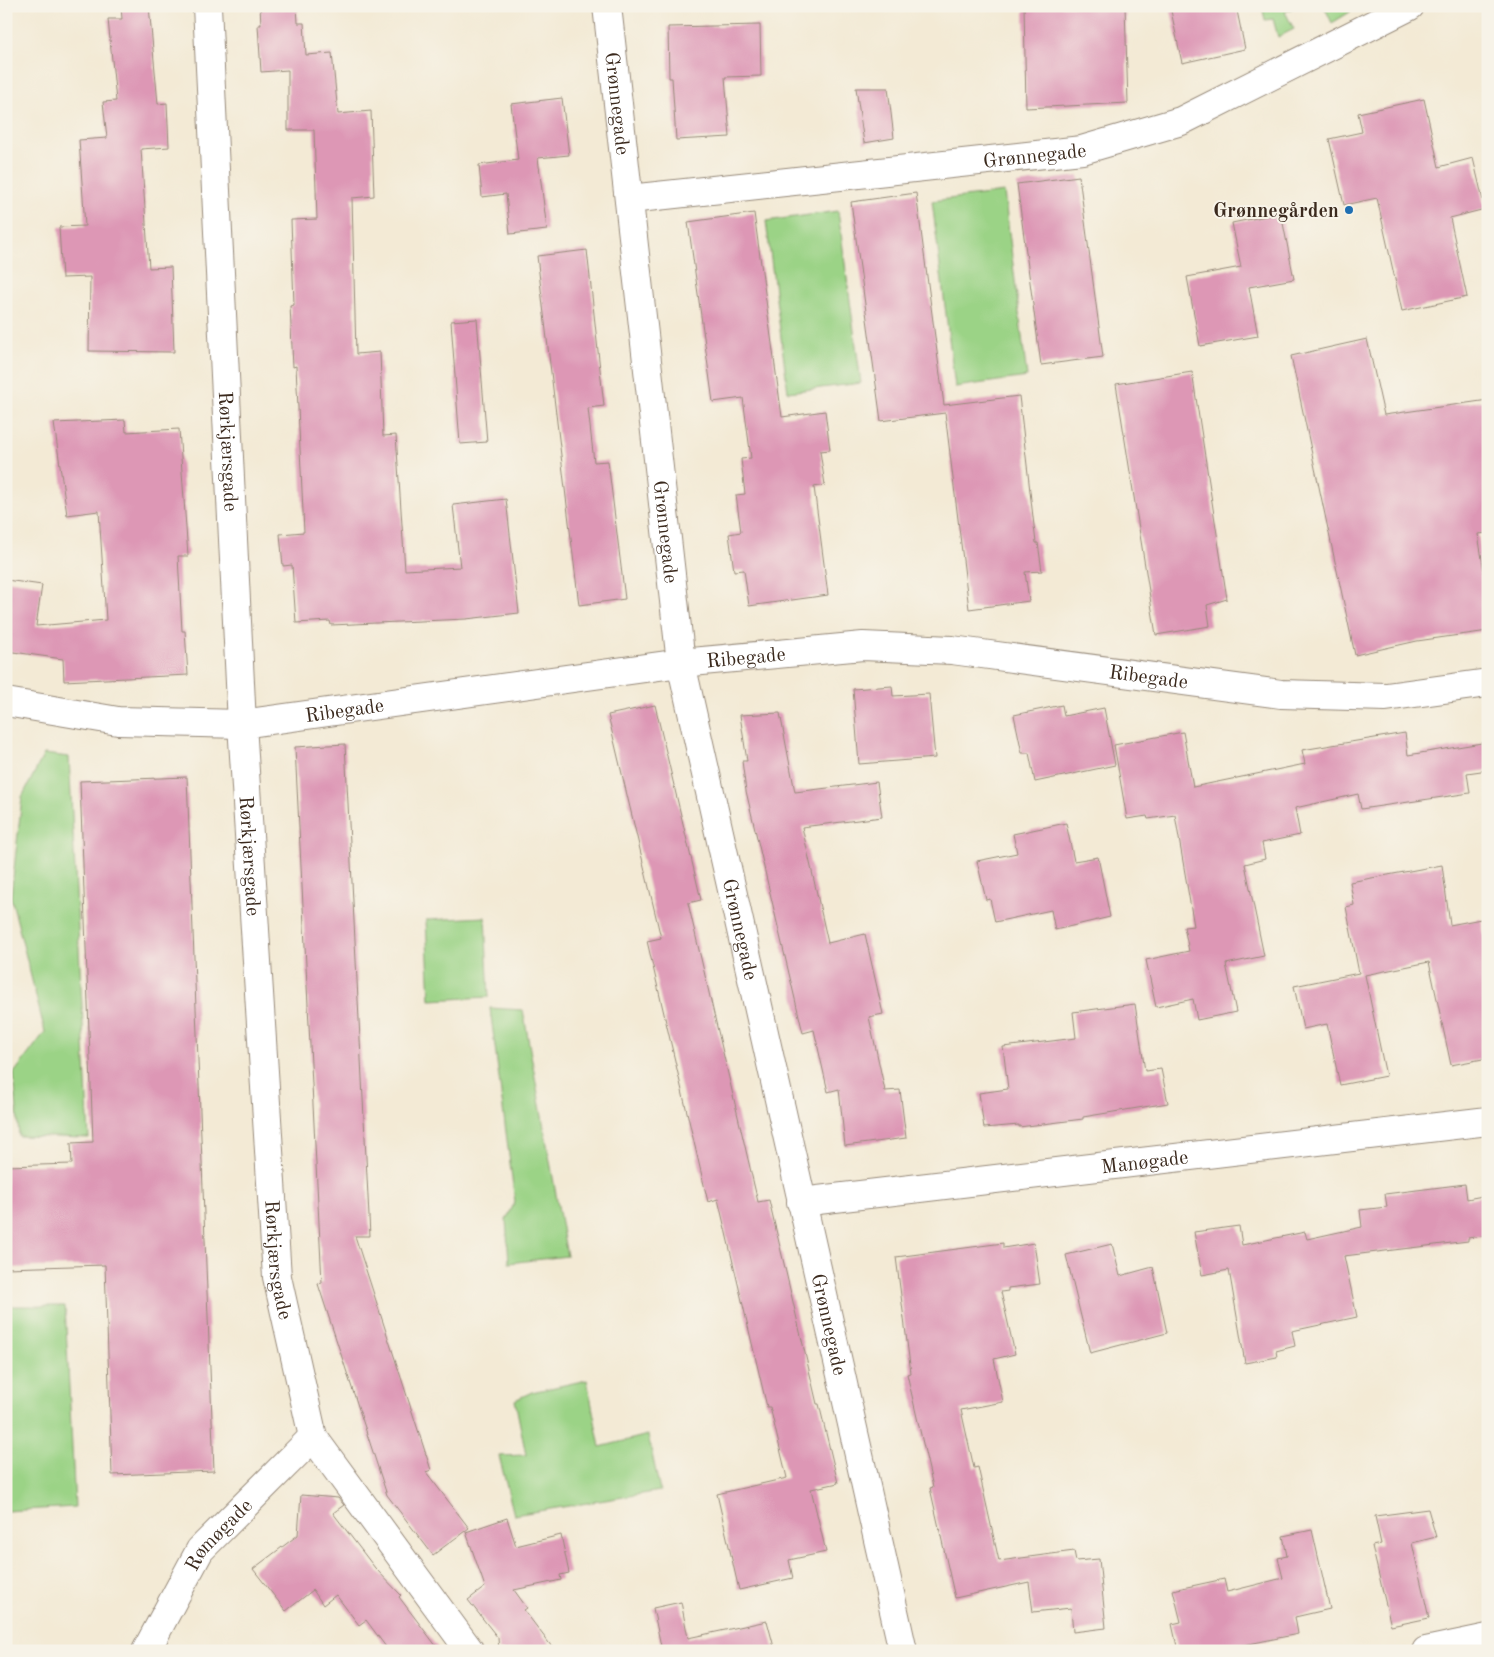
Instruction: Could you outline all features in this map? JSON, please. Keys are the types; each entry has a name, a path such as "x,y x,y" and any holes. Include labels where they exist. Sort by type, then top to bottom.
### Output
{"street":[{"name":"Rørkjærsgade","path":"207,6 242,724 277,1277 313,1437 470,1651"},
{"name":"Grønnegade","path":"607,6 681,663 902,1651"},
{"name":"Grønnegade","path":"630,199 1082,150 1181,120 1410,6"},
{"name":"Ribegade","path":"6,702 118,721 242,724 681,663 863,646 952,650 1281,694 1386,697 1488,683"},
{"name":"Manøgade","path":"801,1202 1488,1121"},
{"name":"Rømøgade","path":"146,1651 200,1550 313,1437"},
{"path":"1426,1651 1488,1638"}],"green space":[{"path":"1262,6 1296,6 1285,12 1294,29 1278,37 1273,19 1265,20"},
{"path":"1324,6 1352,6 1350,12 1332,23"},
{"path":"1004,192 1027,377 955,387 932,201"},
{"path":"838,211 861,383 788,392 766,221"},
{"path":"44,754 69,757 89,1138 19,1136 14,1073 45,1032 11,897 22,797"},
{"path":"485,917 489,997 430,1000 426,920"},
{"path":"490,1008 523,1010 567,1256 509,1263 506,1220 515,1202"},
{"path":"6,1306 65,1306 75,1507 6,1511"},
{"path":"587,1380 600,1447 648,1435 660,1491 514,1515 499,1456 526,1455 515,1400 532,1392"}],"building":[{"path":"121,6 149,6 158,104 167,103 169,147 141,149 149,268 171,267 174,352 89,351 90,277 62,278 59,227 85,226 79,140 107,138 103,102 116,101 108,19 122,19"},
{"path":"260,6 297,6 298,23 304,23 306,55 332,53 338,114 371,111 374,196 352,198 356,354 380,352 383,436 396,435 405,570 460,567 453,505 506,499 519,613 466,619 331,625 330,621 296,623 292,565 283,566 280,534 304,532 296,366 293,367 290,306 294,305 291,220 317,219 314,130 288,130 288,70 261,72 258,25 261,25"},
{"path":"1024,6 1125,6 1128,103 1026,108"},
{"path":"1170,6 1236,6 1245,49 1182,63"},
{"path":"760,25 761,76 725,77 730,137 676,140 672,78 669,78 668,27"},
{"path":"856,88 888,88 894,138 864,143"},
{"path":"562,98 569,155 538,158 547,230 510,234 506,194 482,197 479,165 518,160 511,104"},
{"path":"1424,99 1439,167 1473,158 1485,209 1450,218 1467,297 1402,311 1377,198 1344,205 1329,139 1362,132 1358,113"},
{"path":"1079,176 1103,357 1041,365 1017,184"},
{"path":"916,193 944,405 1019,396 1036,543 1038,543 1042,571 1025,572 1029,601 969,609 945,413 881,421 851,202"},
{"path":"754,213 782,417 825,411 830,450 820,451 825,485 814,487 828,595 749,606 744,570 734,571 729,534 741,532 736,495 745,494 741,459 751,458 743,398 713,402 688,222"},
{"path":"1281,213 1294,279 1249,287 1258,336 1200,346 1187,277 1241,267 1232,223"},
{"path":"587,250 604,406 588,408 594,462 608,461 625,599 579,605 537,256"},
{"path":"477,319 487,442 460,444 451,321"},
{"path":"1367,339 1384,415 1488,400 1488,533 1478,534 1488,597 1488,631 1417,641 1355,655 1291,356"},
{"path":"1192,372 1227,599 1207,605 1210,626 1156,635 1116,384"},
{"path":"125,420 126,432 179,429 188,556 178,556 182,631 185,631 188,675 64,681 63,659 6,651 6,580 42,585 36,626 106,620 99,511 67,515 54,423"},
{"path":"892,686 893,696 929,694 935,758 859,764 853,689"},
{"path":"655,705 701,900 688,903 758,1202 769,1200 817,1404 819,1404 838,1483 811,1489 826,1552 789,1560 793,1578 739,1590 717,1494 787,1478 770,1407 767,1407 718,1199 708,1202 647,941 661,938 608,715"},
{"path":"1062,705 1064,716 1104,708 1115,765 1035,782 1029,753 1022,753 1014,715"},
{"path":"780,713 795,792 877,782 882,817 802,827 828,943 865,934 883,1014 869,1017 885,1091 900,1090 906,1138 845,1146 839,1089 828,1092 814,1030 803,1033 746,791 742,761 747,761 740,715"},
{"path":"1183,732 1193,787 1305,764 1302,750 1405,733 1408,755 1488,742 1488,770 1467,773 1470,793 1361,809 1358,794 1295,808 1300,835 1262,843 1265,859 1245,864 1264,956 1226,964 1236,1012 1197,1020 1193,999 1156,1007 1146,960 1189,951 1184,927 1194,926 1175,815 1148,819 1147,816 1127,819 1114,745"},
{"path":"345,744 370,1236 355,1236 431,1470 426,1472 469,1528 433,1555 387,1495 318,1284 322,1283 295,747"},
{"path":"187,777 214,1471 112,1475 105,1265 6,1268 6,1166 72,1164 71,1143 93,1142 80,781"},
{"path":"1066,823 1074,861 1098,857 1110,917 1055,930 1051,910 995,922 990,899 986,900 977,861 1017,853 1013,834"},
{"path":"1442,865 1450,925 1481,919 1488,956 1488,1058 1451,1065 1429,962 1365,975 1386,1076 1340,1085 1327,1024 1303,1029 1294,986 1359,973 1346,907 1354,905 1350,882"},
{"path":"1135,1004 1145,1071 1161,1069 1168,1103 1083,1117 1083,1119 1019,1127 1019,1125 984,1128 979,1093 1008,1089 1003,1047 1076,1038 1073,1012"},
{"path":"1465,1184 1467,1199 1488,1195 1488,1235 1468,1238 1468,1241 1344,1256 1357,1317 1292,1331 1295,1346 1276,1351 1277,1357 1245,1363 1229,1270 1202,1275 1194,1232 1239,1226 1242,1245 1305,1232 1307,1239 1362,1227 1360,1210 1387,1207 1385,1194"},
{"path":"1003,1243 1003,1248 1034,1243 1040,1284 1008,1288 1008,1291 1001,1292 1015,1354 994,1359 1003,1402 961,1410 974,1468 978,1467 999,1561 1074,1551 1076,1561 1099,1559 1106,1628 1073,1632 1071,1608 1033,1612 1029,1582 955,1598 930,1488 933,1487 907,1374 911,1373 896,1257"},
{"path":"1112,1244 1120,1276 1153,1267 1167,1333 1090,1353 1066,1255"},
{"path":"301,1495 338,1498 344,1505 333,1513 375,1568 401,1595 399,1597 440,1651 389,1651 366,1620 359,1625 336,1595 323,1605 313,1590 286,1611 253,1569 298,1535"},
{"path":"1428,1509 1436,1537 1412,1543 1429,1618 1391,1626 1372,1546 1381,1544 1375,1516"},
{"path":"507,1518 516,1546 561,1535 569,1573 560,1575 561,1580 514,1590 527,1608 524,1610 555,1651 499,1651 498,1638 468,1600 485,1587 466,1532"},
{"path":"1312,1530 1330,1609 1295,1617 1298,1634 1239,1646 1240,1651 1178,1651 1172,1624 1181,1622 1173,1590 1224,1579 1227,1592 1283,1578 1278,1558 1287,1556 1283,1536"},
{"path":"681,1602 688,1638 767,1621 775,1651 662,1651 653,1608"}],"place":[{"name":"Grønnegården","path":"1349,210"}]}
